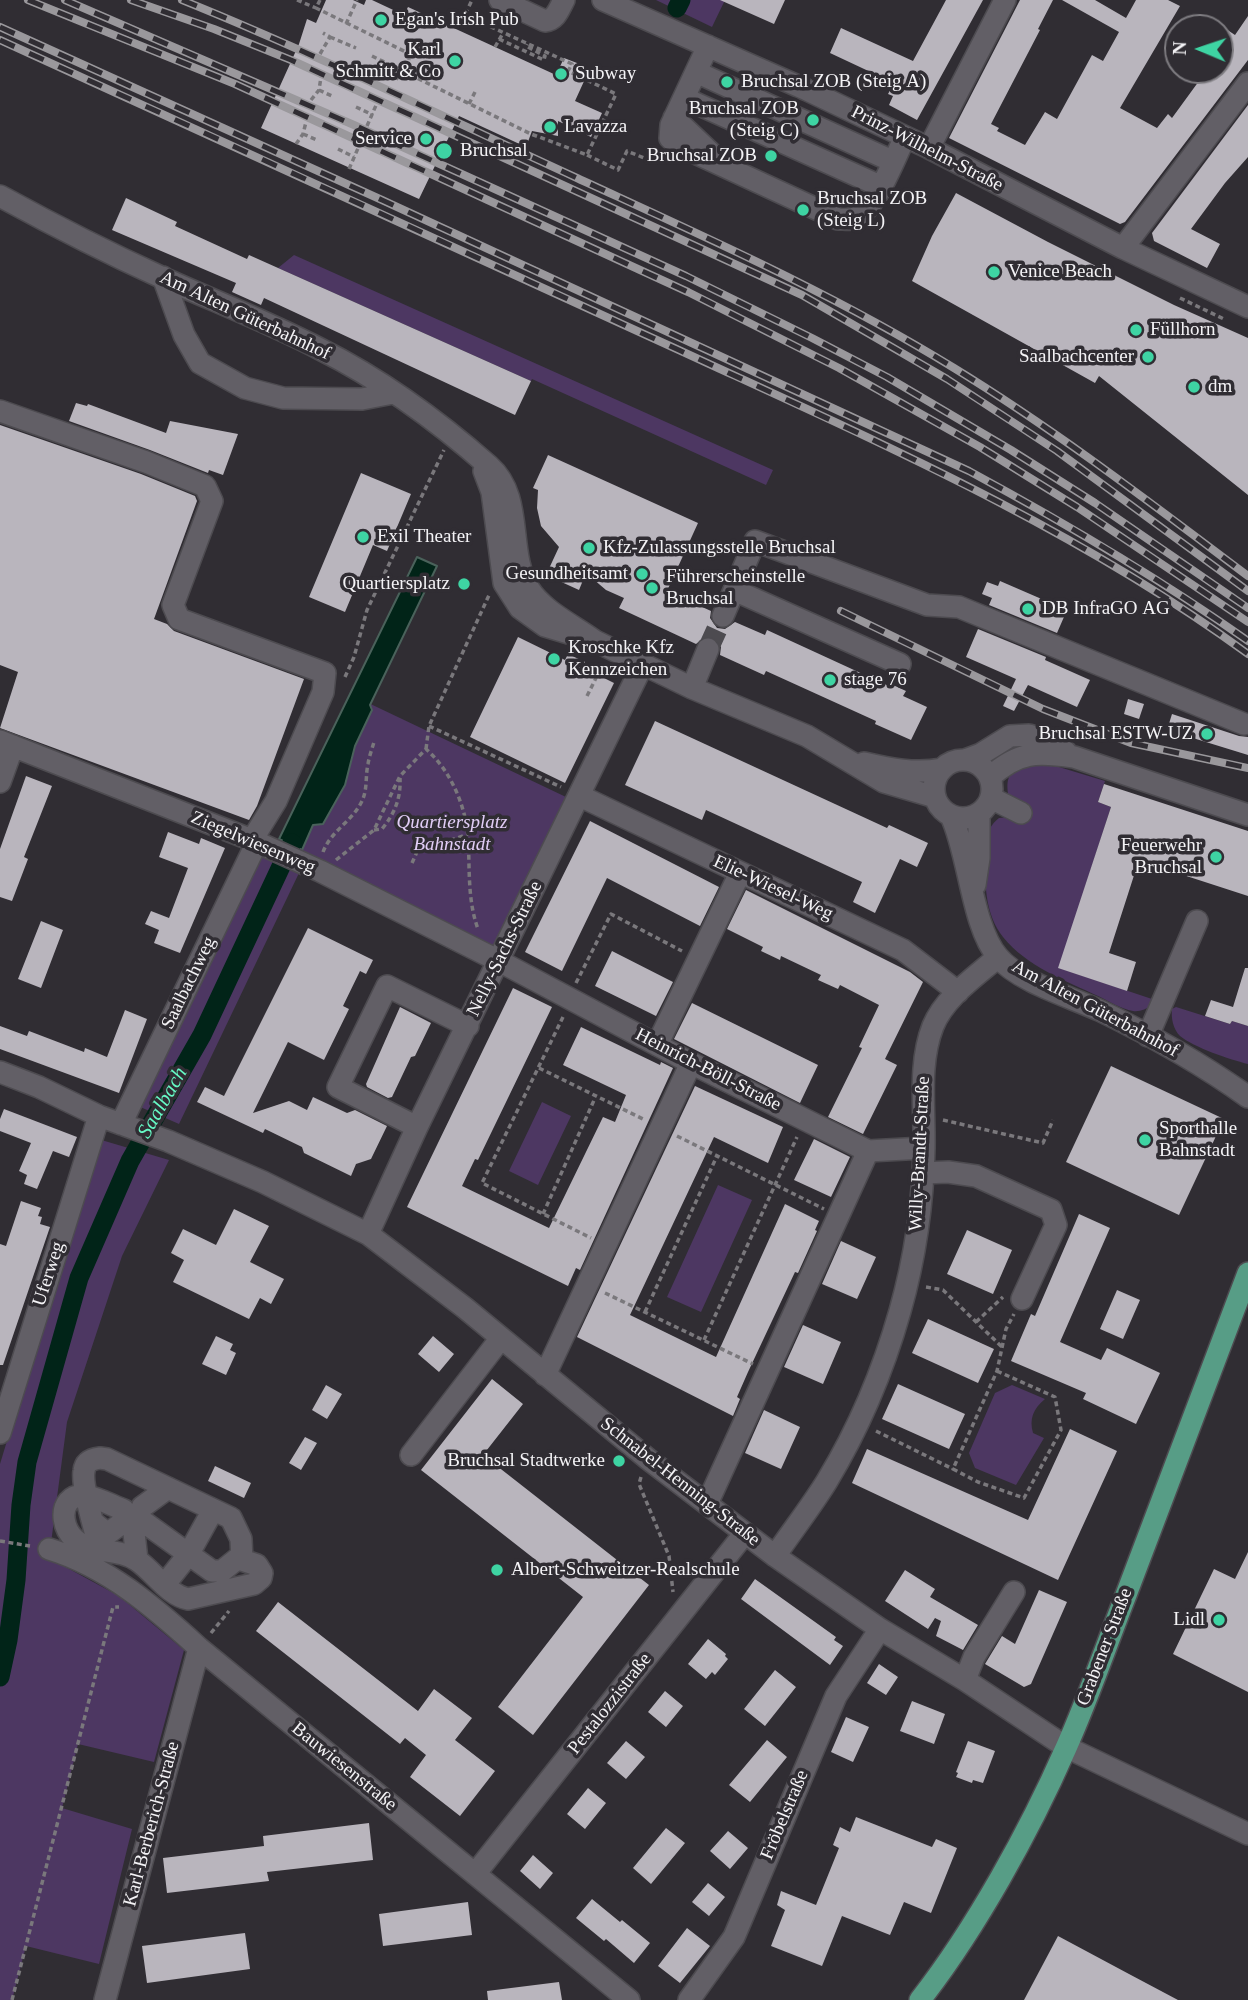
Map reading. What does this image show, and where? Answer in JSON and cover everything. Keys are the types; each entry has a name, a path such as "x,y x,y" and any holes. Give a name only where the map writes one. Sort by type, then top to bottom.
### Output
{"main road":[{"name":"Grabener Straße","path":"920,2000 948,1964 1002,1872 1036,1811 1066,1747 1248,1273"}],"street":[{"path":"500,0 545,21 556,16 564,0"},
{"name":"Prinz-Wilhelm-Straße","path":"603,0 929,148 1124,248 1248,307"},
{"path":"929,148 1006,0"},
{"path":"708,46 674,118 685,140 727,167 747,161 785,195 838,219 848,220 862,213 880,186 905,137"},
{"path":"696,72 892,162"},
{"path":"1124,248 1248,83"},
{"path":"684,97 880,186"},
{"name":"Am Alten Güterbahnhof","path":"0,196 69,234 247,313 322,350 393,393 451,436 498,475 505,486 511,505 517,558 530,591 541,604 602,645"},
{"path":"163,278 184,335 200,363 245,388 284,398 362,399 393,393"},
{"name":"Saalbachweg","path":"0,411 146,462 205,486 212,500 173,605 179,620 326,673 323,692 276,801 127,1127"},
{"name":"Am Alten Güterbahnhof","path":"477,457 492,492 500,569 510,596 529,616 545,626 602,645 692,688 807,736 852,761"},
{"path":"723,617 755,541 927,605 959,607 1244,724"},
{"path":"734,590 900,664"},
{"path":"692,688 708,649"},
{"name":"Nelly-Sachs-Straße","path":"368,1234 417,1127 468,1026 493,958 580,796 643,664"},
{"path":"1021,813 985,806 961,818 951,816 938,805 935,782 948,764 981,754 1010,736 1029,735 1052,742 1074,757"},
{"path":"0,782 7,744"},
{"name":"Ziegelwiesenweg","path":"7,744 258,842 493,958"},
{"path":"990,777 1010,761 1027,754 1046,753 1074,757 1248,816"},
{"path":"965,760 980,765 992,783 985,806 974,894"},
{"path":"852,761 905,771 942,769"},
{"path":"852,761 884,782 935,797"},
{"name":"Elie-Wiesel-Weg","path":"580,796 903,950 958,992"},
{"name":"Am Alten Güterbahnhof","path":"951,816 959,833 987,938 998,957 1026,976 1149,1036 1214,1073 1248,1097"},
{"path":"657,1045 740,873"},
{"path":"1149,1036 1198,920"},
{"name":"Willy-Brandt-Straße","path":"775,1556 825,1483 859,1422 879,1376 916,1240 923,1173 925,1051 934,1024 958,992 998,957"},
{"name":"Heinrich-Böll-Straße","path":"493,958 691,1063 868,1151 924,1148"},
{"path":"417,1127 338,1087 387,986 468,1026"},
{"path":"545,1375 691,1063"},
{"name":"Schnabel-Henning-Straße","path":"0,1072 39,1087 99,1116 167,1141 263,1182 368,1234 501,1338 648,1459 775,1556 880,1629 965,1680 1066,1747 1248,1834"},
{"name":"Am Alten Güterbahnhof","path":"1214,1073 1248,1078"},
{"name":"Uferweg","path":"0,1433 99,1116"},
{"path":"707,1504 868,1151"},
{"path":"923,1173 976,1175 1051,1210 1056,1225 1022,1299"},
{"path":"411,1455 501,1338"},
{"path":"100,1550 83,1471 86,1464 100,1458 231,1518 241,1539 242,1560"},
{"path":"94,1523 105,1532 110,1532 168,1488"},
{"path":"78,1496 87,1496 133,1516 212,1571 222,1571 237,1559 257,1565 261,1578 254,1584 188,1599 177,1596 137,1560 120,1553 93,1549 76,1541 65,1526 65,1507 78,1496"},
{"path":"165,1584 188,1555 213,1510"},
{"path":"133,1516 137,1560"},
{"name":"Pestalozzistraße","path":"475,1874 745,1533"},
{"name":"Bauwiesenstraße","path":"39,1548 106,1574 152,1605 199,1648 629,2000"},
{"path":"965,1680 974,1657 1014,1592"},
{"name":"Fröbelstraße","path":"689,2000 734,1937 836,1696 880,1629"},
{"name":"Karl-Berberich-Straße","path":"105,2000 199,1648"}],"path":[{"path":"297,0 410,54 409,60"},
{"path":"316,8 320,0"},
{"path":"346,23 356,0"},
{"path":"471,0 465,15 572,64 568,71 616,94 587,155"},
{"path":"323,33 356,48"},
{"path":"495,47 503,33"},
{"path":"320,54 330,37"},
{"path":"499,38 544,60 545,56 526,46 527,44"},
{"path":"372,56 531,134 618,170 627,151 649,160 655,148"},
{"path":"370,77 373,66 399,79 406,65"},
{"path":"311,100 319,90 321,77"},
{"path":"319,90 334,97"},
{"path":"469,104 475,92"},
{"path":"367,126 377,103"},
{"path":"356,107 373,115"},
{"path":"296,144 303,134 306,122"},
{"path":"303,134 317,140"},
{"path":"349,169 359,146"},
{"path":"338,149 354,157"},
{"path":"343,681 355,657 367,610 451,436"},
{"path":"311,867 352,849 374,830 400,776 426,749 429,726 500,569"},
{"path":"587,696 602,645"},
{"path":"429,726 580,796"},
{"path":"311,867 328,839 363,801 368,784 367,767 374,742"},
{"path":"426,749 440,762 459,798 468,834 469,883 475,922 493,958"},
{"path":"374,830 382,829 391,819 399,801 400,776"},
{"path":"412,863 420,845 435,846 468,834"},
{"path":"569,997 611,914 699,959"},
{"path":"554,1038 482,1183 605,1245"},
{"path":"539,1068 838,1216"},
{"path":"543,1214 596,1097"},
{"path":"924,1118 958,1122 1043,1143 1054,1120"},
{"path":"704,1340 805,1120"},
{"path":"645,1312 717,1156"},
{"path":"906,1283 943,1290 1002,1347"},
{"path":"587,1284 767,1371"},
{"path":"953,1469 997,1371 1006,1329 1022,1299 1008,1293 976,1322"},
{"path":"859,1422 920,1450 978,1482 1024,1498 1061,1430 1055,1397 997,1371"},
{"path":"648,1459 639,1484 668,1556 677,1619"},
{"path":"1,1542 39,1548"},
{"path":"12,2000 113,1607 152,1605"},
{"path":"199,1648 229,1611"}],"green space":[{"path":"656,0 725,0 712,27"},
{"path":"294,255 773,470 766,485 278,268"},
{"name":"Quartiersplatz Bahnstadt","path":"360,699 566,797 495,948 291,845"},
{"path":"1038,764 1059,767 1105,781 1098,802 1111,807 1059,968 1152,999 1152,1005 1141,1011 1124,1009 1047,972 1012,947 993,920 985,881 987,837 999,818 1011,817 1008,788 1010,775 1025,766"},
{"path":"259,853 299,873 179,1124 138,1106"},
{"path":"1176,1007 1230,1024 1232,1021 1248,1026 1248,1064 1203,1049 1180,1036 1172,1020 1172,1009"},
{"path":"542,1102 571,1116 538,1185 509,1171"},
{"path":"98,1139 169,1160 122,1256 67,1422 49,1558 119,1596 184,1650 154,1762 78,1744 62,1808 132,1829 99,1964 26,1946 12,2000 0,2000 0,1464"},
{"path":"718,1185 752,1200 701,1312 667,1297"},
{"path":"1012,1385 1045,1399 1035,1410 1032,1419 1033,1433 1044,1438 1016,1485 975,1468 969,1453 995,1393"}],"shaded area":[{"path":"417,557 437,566 370,705 372,710 355,746 345,785 323,824 313,825 302,850 279,839"}],"building":[{"path":"326,0 353,0 364,5 366,0 372,0 404,15 408,7 556,75 564,58 590,68 575,101 602,113 591,137 558,121 558,136 532,131 526,147 459,116 419,199 261,128 299,44 307,19 316,23"},
{"path":"720,0 785,0 774,24"},
{"path":"946,0 983,0 917,120 889,105 893,96 888,94 894,83 830,53 841,28 913,61"},
{"path":"1020,0 1053,0 991,124 999,128 997,131 1025,145 1045,112 1057,119 1092,55 1103,61 1119,32 1062,0 1095,0 1126,18 1136,0 1168,0 1180,6 1175,14 1164,14 1164,33 1120,108 1157,128 1168,114 1172,118 1197,84 1230,84 1125,222 1120,224 949,138"},
{"path":"1248,16 1248,60 1234,78 1234,34"},
{"path":"1248,105 1248,157 1191,229 1220,244 1207,268 1154,241 1152,233"},
{"name":"Saalbachcenter","path":"956,193 1174,305 1248,338 1248,495 1099,376 1095,383 912,281 932,236"},
{"path":"126,198 177,222 175,226 247,259 249,255 531,381 515,415 264,298 261,305 232,292 236,283 112,230"},
{"path":"76,403 88,404 166,433 170,421 238,434 223,475 209,470 208,473 69,421"},
{"path":"0,425 141,474 195,496 197,501 154,619 167,624 174,631 304,679 257,806 249,820 0,728 18,672 0,665"},
{"path":"548,455 698,523 667,591 711,611 710,618 717,628 725,629 735,622 765,635 767,630 891,687 893,685 906,691 903,696 927,707 911,740 875,724 876,721 766,671 764,675 720,655 721,647 714,637 706,636 696,644 619,608 624,598 606,590 586,573 579,590 546,575 559,547 541,526 537,508 538,490 533,488"},
{"name":"Exil Theater","path":"361,473 411,494 387,551 373,545 345,612 309,597"},
{"name":"DB InfraGO AG","path":"1000,581 1067,610 1057,633 989,605 992,598 982,594 987,582 998,586"},
{"path":"978,629 1046,657 1045,660 1090,680 1077,707 1028,685 1014,711 1003,706 1016,679 966,657"},
{"path":"518,637 565,660 568,654 585,662 582,667 614,683 565,783 470,737"},
{"path":"1128,699 1144,704 1139,719 1124,714"},
{"name":"Bruchsal ESTW-UZ","path":"1172,714 1248,737 1248,755 1167,730"},
{"path":"655,721 887,828 889,825 928,843 917,867 900,859 875,913 853,902 862,882 706,810 702,820 625,785"},
{"path":"26,776 52,786 24,857 28,859 12,901 0,897 0,849"},
{"path":"1104,784 1248,831 1248,896 1138,863 1109,953 1136,962 1127,991 1058,968 1111,807 1098,802"},
{"path":"590,821 719,887 700,926 607,878 562,971 525,952"},
{"path":"168,832 199,844 201,838 225,848 180,953 154,943 159,930 145,924 151,911 169,918 188,868 159,857"},
{"path":"746,890 910,972 923,982 885,1059 897,1065 863,1134 828,1117 862,1048 859,1047 879,1005 840,985 838,989 818,980 821,975 781,956 780,960 761,951 763,947 727,929"},
{"path":"41,921 63,930 41,988 18,979"},
{"path":"308,928 373,960 366,974 360,971 343,1006 349,1009 324,1060 288,1042 253,1113 289,1101 307,1110 313,1097 347,1113 355,1110 387,1126 371,1159 356,1164 351,1176 304,1153 302,1147 265,1129 263,1133 197,1102 205,1087 224,1096"},
{"path":"612,951 673,982 656,1016 595,986"},
{"path":"1245,968 1248,968 1248,1026 1232,1021 1230,1024 1205,1016 1211,1000 1233,1007"},
{"path":"513,988 552,1007 478,1160 475,1159 462,1186 549,1228 603,1117 615,1122 626,1095 563,1065 581,1027 660,1065 661,1062 673,1068 580,1270 576,1268 568,1286 407,1207"},
{"path":"692,1003 818,1065 800,1103 674,1039"},
{"path":"400,1007 431,1023 392,1097 388,1098 366,1084"},
{"path":"125,1010 147,1019 119,1093 0,1049 0,1026 27,1036 29,1031 84,1052 85,1048 107,1057"},
{"name":"Sporthalle Bahnstadt","path":"1111,1066 1224,1119 1179,1215 1066,1162"},
{"path":"695,1086 783,1127 768,1163 714,1137 630,1315 716,1357 785,1204 819,1221 798,1273 795,1272 748,1372 737,1397 740,1399 733,1416 577,1337"},
{"path":"4,1109 77,1137 69,1157 53,1151 37,1189 24,1184 27,1175 19,1171 31,1143 0,1131 0,1119"},
{"path":"814,1139 850,1157 831,1197 794,1180"},
{"path":"21,1201 41,1208 38,1216 42,1217 40,1224 50,1227 3,1365 0,1365 0,1244 6,1246"},
{"path":"234,1209 269,1226 250,1262 284,1279 271,1304 260,1298 249,1319 173,1282 184,1260 171,1253 183,1229 216,1245"},
{"path":"1079,1214 1110,1228 1060,1342 1101,1360 1107,1348 1160,1373 1136,1424 1083,1399 1086,1393 1011,1361 1031,1314 1035,1316"},
{"path":"967,1230 1012,1250 993,1294 947,1274"},
{"path":"841,1241 876,1257 857,1299 822,1284"},
{"path":"1117,1290 1140,1300 1123,1339 1100,1329"},
{"path":"928,1319 994,1349 978,1383 912,1353"},
{"path":"803,1325 841,1342 823,1384 784,1367"},
{"path":"216,1336 233,1344 230,1350 236,1353 226,1375 202,1364"},
{"path":"433,1336 454,1354 439,1372 418,1354"},
{"path":"492,1379 523,1404 483,1455 649,1585 533,1735 498,1707 583,1597 421,1470"},
{"path":"898,1384 965,1414 949,1449 882,1419"},
{"path":"326,1385 342,1394 327,1419 312,1410"},
{"path":"764,1410 800,1427 781,1469 745,1453"},
{"path":"1070,1429 1117,1451 1058,1580 852,1483 867,1449 1028,1520"},
{"path":"305,1437 317,1443 301,1470 289,1463"},
{"path":"215,1466 251,1483 244,1498 208,1481"},
{"name":"Lidl","path":"1248,1552 1248,1692 1173,1654 1214,1569 1235,1579"},
{"path":"905,1570 935,1589 930,1597 978,1625 963,1650 936,1636 941,1621 935,1618 928,1629 885,1601"},
{"path":"755,1579 836,1637 834,1640 843,1646 830,1665 741,1599"},
{"path":"1039,1590 1067,1602 1031,1684 1024,1687 985,1664 1002,1636 1015,1644"},
{"path":"278,1602 418,1711 434,1689 472,1718 455,1740 495,1771 460,1816 410,1777 426,1755 405,1738 400,1744 256,1631"},
{"path":"708,1639 726,1654 728,1659 715,1675 712,1672 706,1679 688,1664"},
{"path":"879,1664 898,1677 886,1695 867,1683"},
{"path":"775,1670 796,1687 765,1726 744,1709"},
{"path":"665,1691 683,1706 666,1727 648,1712"},
{"path":"912,1701 945,1714 934,1744 900,1731"},
{"path":"846,1717 869,1727 853,1762 831,1752"},
{"path":"767,1740 787,1757 750,1802 729,1785"},
{"path":"626,1741 645,1757 626,1779 607,1763"},
{"path":"968,1741 995,1751 983,1783 973,1780 972,1783 956,1777"},
{"path":"588,1788 606,1803 585,1829 567,1814"},
{"path":"856,1817 932,1847 936,1839 957,1848 931,1913 904,1902 890,1935 842,1916 822,1966 771,1946 785,1910 777,1905 781,1891 816,1905 839,1848 833,1845 840,1827 850,1832"},
{"path":"369,1823 373,1860 267,1872 269,1881 167,1893 163,1858 264,1846 263,1836"},
{"path":"666,1828 685,1843 651,1884 633,1868"},
{"path":"728,1831 748,1848 730,1869 710,1851"},
{"path":"533,1855 553,1873 540,1889 520,1871"},
{"path":"708,1883 725,1897 709,1916 692,1902"},
{"path":"592,1899 650,1943 634,1963 576,1918"},
{"path":"468,1902 472,1935 383,1946 379,1914"},
{"path":"687,1928 710,1946 680,1983 658,1966"},
{"path":"245,1933 250,1969 147,1983 142,1946"},
{"path":"1058,1936 1129,1974 1178,2000 1024,2000"},
{"path":"559,1982 562,2000 488,2000 487,1991"}],"waterway":[{"name":"Saalbach","path":"677,8 681,0"},
{"name":"Saalbach","path":"0,1677 16,1580 27,1462 79,1278 130,1161 202,1035 292,843"}],"tunnel":[{"path":"708,649 723,616"}],"railway":[{"path":"28,0 235,84 688,292 839,368 980,447 1077,507 1248,622"},
{"path":"65,0 354,125 686,276 812,338 887,377 1011,450 1095,503 1248,608"},
{"path":"131,0 291,60 802,295 947,379 1057,451 1248,591"},
{"path":"182,0 331,64 673,222 862,315 954,368 1030,417 1248,576"},
{"path":"0,27 969,471 1111,552 1248,641"},
{"path":"0,40 900,453 1044,526 1182,608 1248,654"},
{"path":"841,611 1043,709 1131,743 1248,768"}],"place":[{"name":"Egan's Irish Pub","path":"381,20"},
{"name":"Karl Schmitt & Co","path":"455,61"},
{"name":"Subway","path":"561,74"},
{"name":"Bruchsal ZOB (Steig A)","path":"727,82"},
{"name":"Bruchsal ZOB (Steig C)","path":"813,120"},
{"name":"Lavazza","path":"550,127"},
{"name":"Service","path":"426,139"},
{"name":"Bruchsal","path":"444,151"},
{"name":"Bruchsal ZOB","path":"771,156"},
{"name":"Bruchsal ZOB (Steig L)","path":"803,210"},
{"name":"Venice Beach","path":"994,272"},
{"name":"Füllhorn","path":"1136,330"},
{"name":"Saalbachcenter","path":"1148,357"},
{"name":"dm","path":"1194,387"},
{"name":"Exil Theater","path":"363,537"},
{"name":"Kfz-Zulassungsstelle Bruchsal","path":"589,548"},
{"name":"Gesundheitsamt","path":"642,574"},
{"name":"Quartiersplatz","path":"464,584"},
{"name":"Führerscheinstelle Bruchsal","path":"652,588"},
{"name":"DB InfraGO AG","path":"1028,609"},
{"name":"Kroschke Kfz Kennzeichen","path":"554,659"},
{"name":"stage 76","path":"830,680"},
{"name":"Bruchsal ESTW-UZ","path":"1207,734"},
{"name":"Feuerwehr Bruchsal","path":"1216,857"},
{"name":"Sporthalle Bahnstadt","path":"1145,1140"},
{"name":"Bruchsal Stadtwerke","path":"619,1461"},
{"name":"Albert-Schweitzer-Realschule","path":"497,1570"},
{"name":"Lidl","path":"1219,1620"}]}
